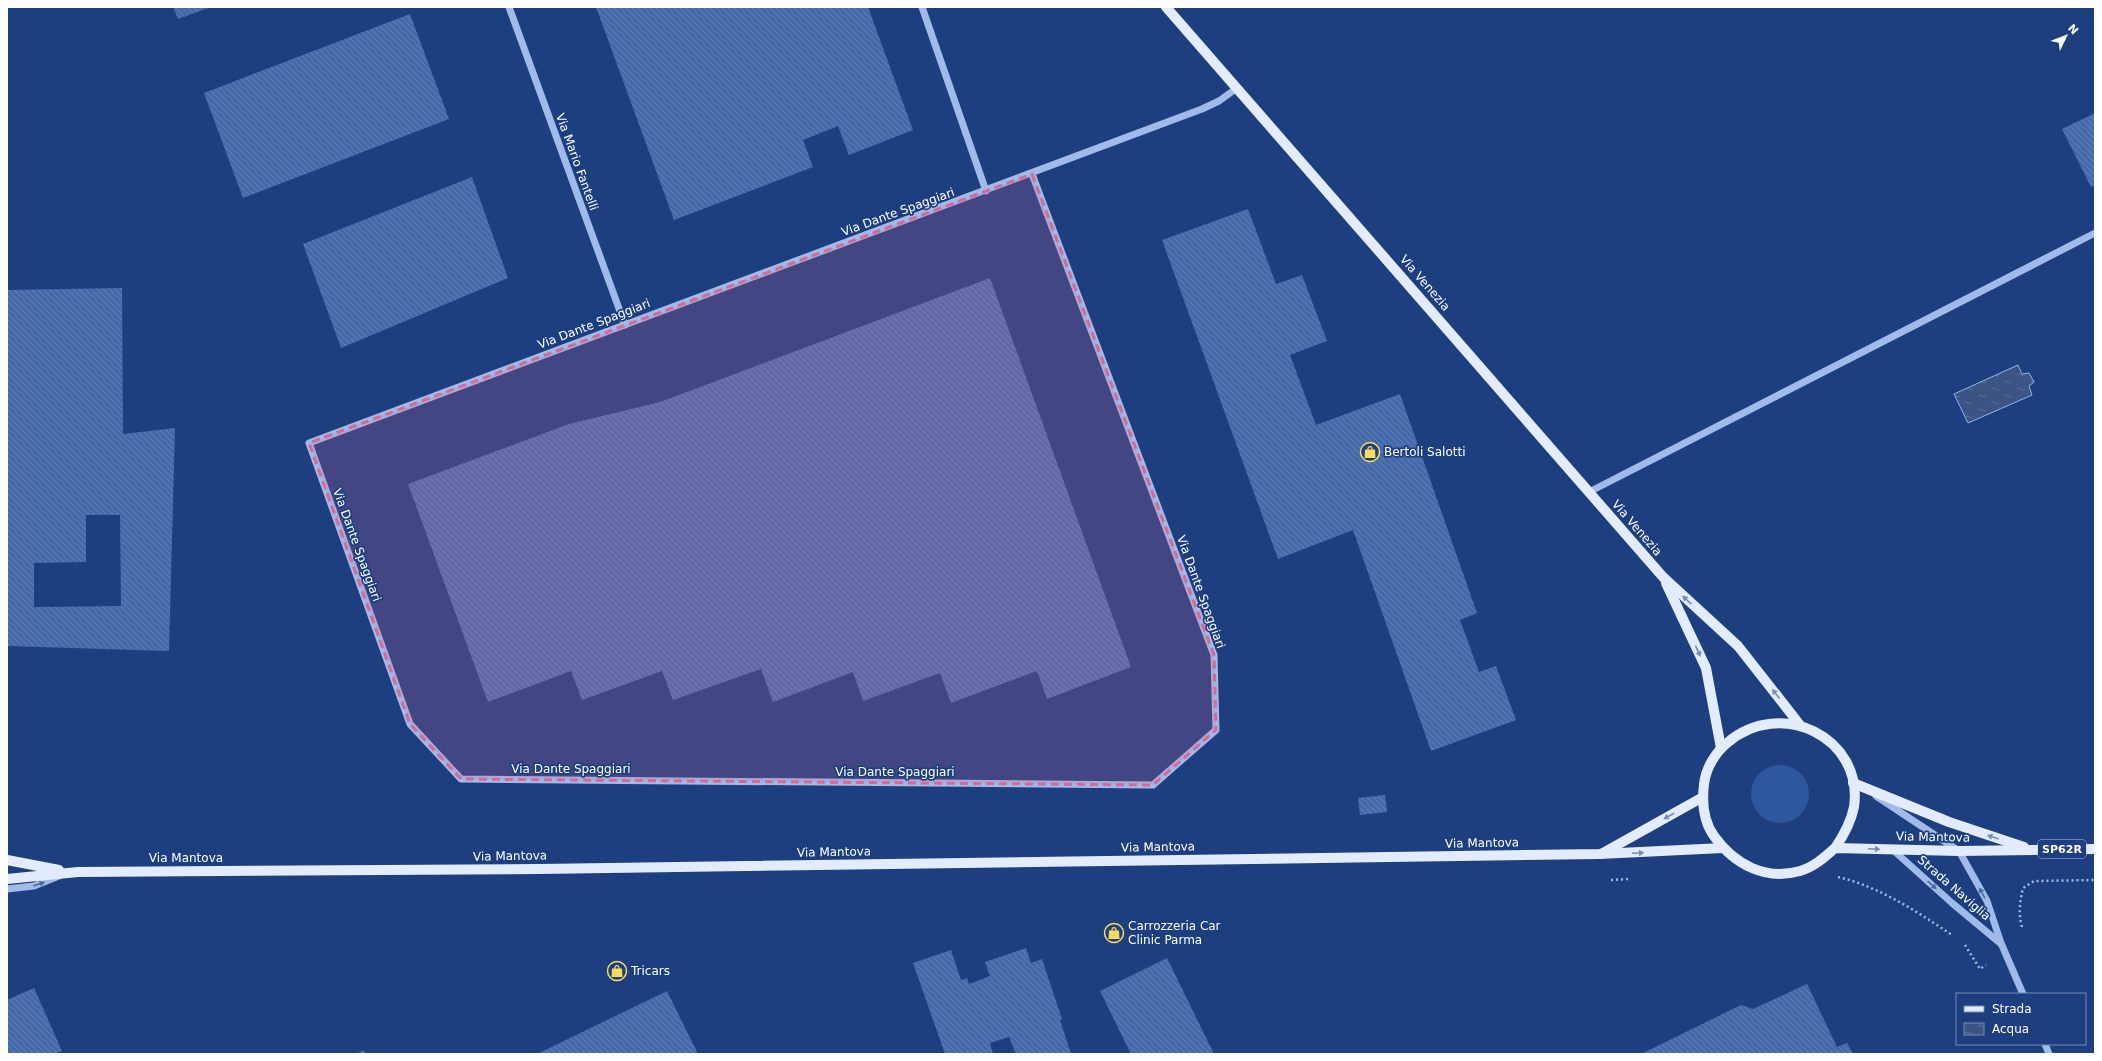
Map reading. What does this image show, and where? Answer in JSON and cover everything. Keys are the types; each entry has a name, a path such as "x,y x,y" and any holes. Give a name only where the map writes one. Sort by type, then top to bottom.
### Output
{"main road":[{"name":"Via Venezia","path":"1166,7 1663,577 1738,646 1800,725"},
{"name":"Via Venezia","path":"1663,577 1706,668 1721,748"},
{"path":"1778,722 1800,725 1819,734 1834,746 1846,763 1852,783 1854,806 1848,828 1835,848 1820,861 1800,871 1780,873 1758,871 1739,862 1722,848 1712,833 1705,816 1703,797 1705,779 1711,762 1721,748 1738,733 1757,725 1778,722"},
{"name":"Via Mantova","path":"1852,783 1949,822 2030,849"},
{"name":"Via Mantova","path":"1599,854 1703,797"},
{"name":"Via Mantova","path":"7,879 69,872 540,869 1599,854 1722,848"},
{"name":"Via Mantova","path":"1835,848 1959,851 2095,849"},
{"name":"Via Mantova","path":"7,860 69,872"}],"street":[{"name":"Via Mario Fantelli","path":"509,7 624,325"},
{"path":"922,7 986,191"},
{"name":"Via Dante Spaggiari","path":"1032,174 1214,654 1216,730 1154,785 461,780 410,724 309,443 1032,174 1202,109 1219,101 1237,88"},
{"path":"1590,492 2095,233"},
{"name":"Strada Naviglia","path":"1862,787 1959,851 1987,901 2001,943 2023,993"},
{"name":"Strada Naviglia","path":"1893,850 1952,903 2001,943"},
{"path":"7,889 34,886 69,872"}],"path":[{"path":"1830,877 1838,877 1859,883 1909,906 1957,938"},
{"path":"1610,880 1634,878"},
{"path":"1963,942 1980,969 2026,944 2019,917 2019,903 2023,888 2034,881 2095,880"}],"highlighted area":[{"path":"1032,174 1214,655 1216,730 1153,785 461,779 410,724 309,443"}],"shaded area":[{"path":"1780,765 1791,767 1804,778 1807,783 1809,794 1807,805 1796,818 1791,821 1780,823 1769,821 1756,810 1753,805 1751,794 1753,783 1764,770 1769,767"}],"water":[{"path":"2018,365 2022,374 2029,373 2034,382 2029,386 2032,395 1968,423 1954,394"}],"building":[{"path":"173,7 211,7 178,19"},
{"path":"596,7 868,7 913,130 849,155 838,126 803,140 813,167 674,220"},
{"path":"410,14 449,119 243,198 204,93"},
{"path":"2095,113 2095,185 2091,187 2062,129"},
{"path":"472,177 508,278 341,348 303,244"},
{"path":"1248,209 1276,284 1302,275 1327,341 1290,355 1316,425 1400,394 1477,613 1460,620 1479,672 1496,666 1516,720 1431,751 1353,530 1278,559 1162,240"},
{"path":"990,278 1131,667 1047,699 1037,671 951,703 940,673 863,701 853,672 773,702 761,669 673,700 662,671 582,700 571,671 488,702 408,484 569,424 660,402"},
{"path":"122,288 123,434 175,428 169,651 7,646 7,290","holes":["86,515 120,515 121,606 34,607 34,563 86,562"]},
{"path":"1385,795 1387,812 1360,815 1358,798"},
{"path":"1026,948 1031,963 1042,959 1062,1019 1060,1020 1071,1054 1016,1054 1009,1037 990,1043 993,1054 945,1054 913,963 951,950 961,980 967,978 969,984 990,976 985,962"},
{"path":"1167,958 1214,1054 1131,1054 1100,991"},
{"path":"1807,984 1837,1047 1847,1043 1853,1054 1641,1054 1741,1005 1753,1009"},
{"path":"34,988 62,1051 55,1054 7,1054 7,1000"},
{"path":"667,991 698,1054 537,1054"},
{"path":"364,1050 366,1054 356,1054"}],"place":[{"name":"Bertoli Salotti","path":"1370,452"},
{"name":"Carrozzeria Car Clinic Parma","path":"1114,933"},
{"name":"Tricars","path":"617,971"}]}
